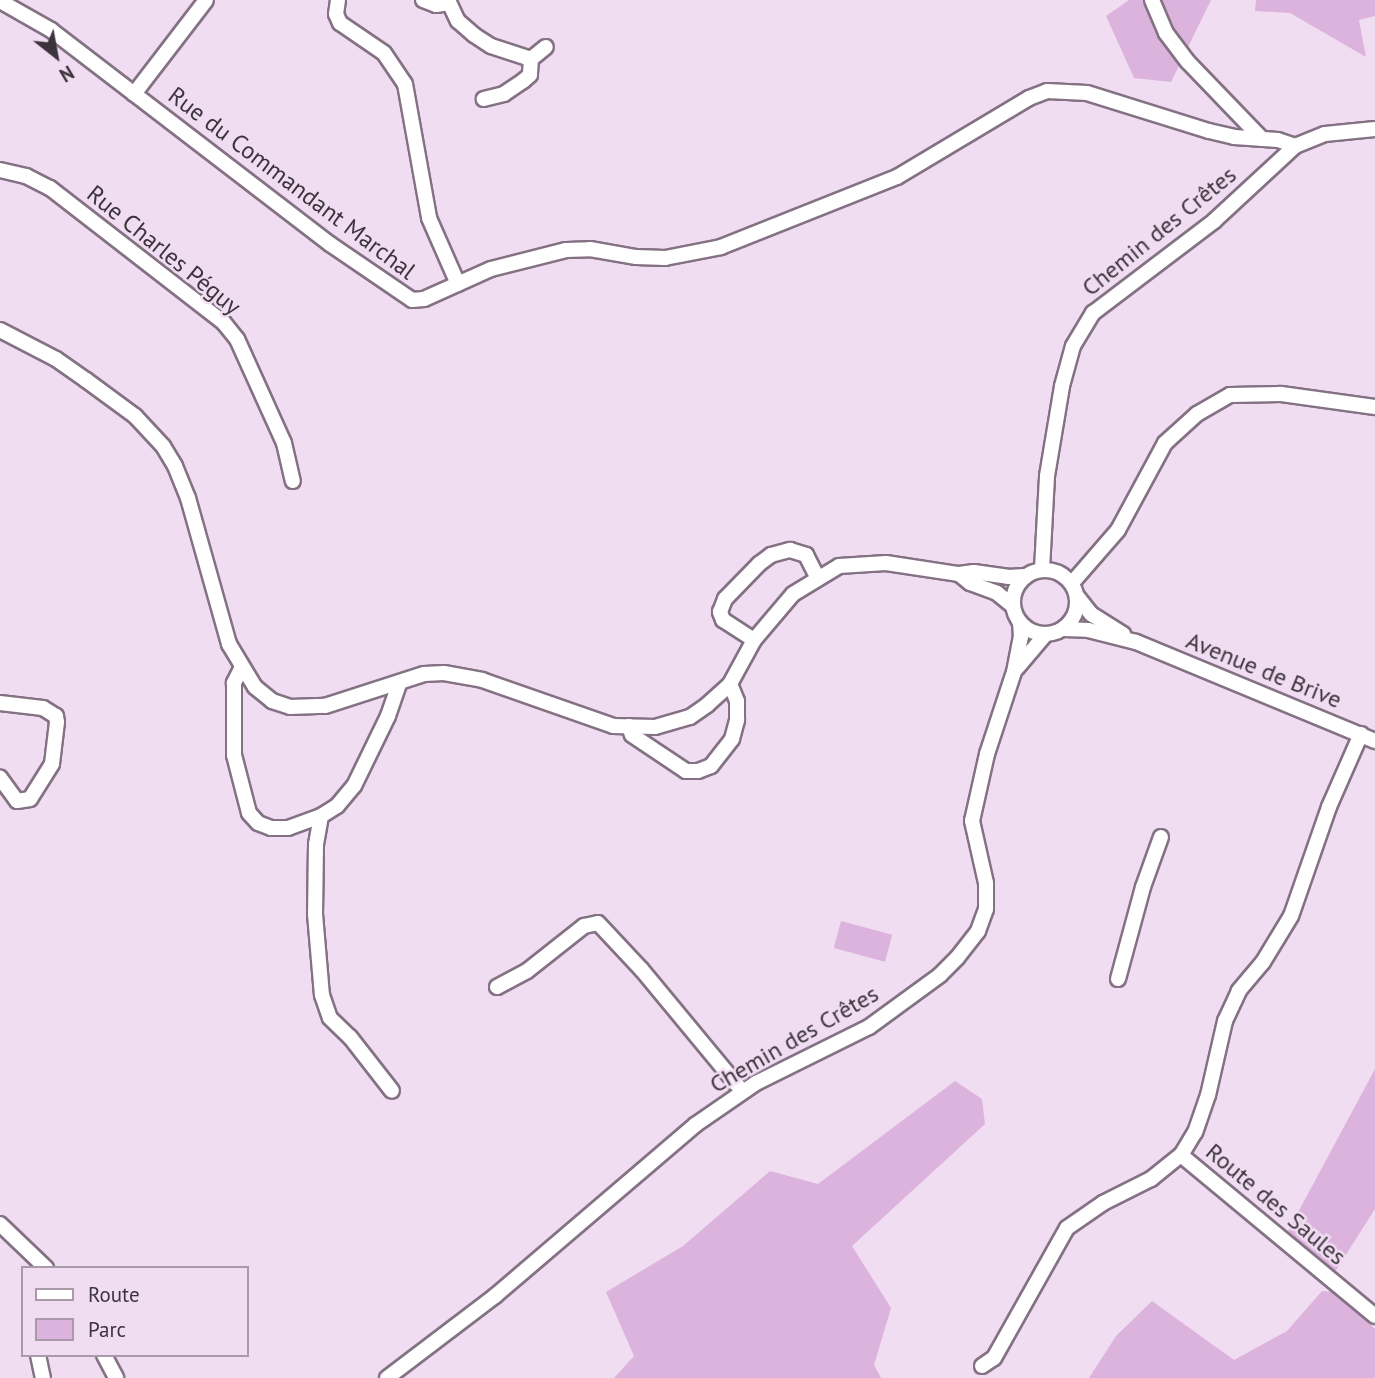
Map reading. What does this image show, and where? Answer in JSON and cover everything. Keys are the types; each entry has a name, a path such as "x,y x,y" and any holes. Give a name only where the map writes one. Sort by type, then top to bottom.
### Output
{"street":[{"path":"134,94 206,0"},
{"path":"338,0 336,14 340,23 384,53 405,84 429,218 458,284"},
{"path":"423,0 436,5 449,1 458,20 474,35 491,46 531,59"},
{"path":"1152,0 1166,33 1188,62 1262,139"},
{"name":"Rue du Commandant Marchal","path":"0,1 51,30 399,294 412,300 424,299 491,269 566,250 590,249 636,257 666,258 721,247 897,177 1028,98 1047,91 1087,93 1209,131 1278,140 1295,146"},
{"path":"531,59 546,47"},
{"path":"484,99 504,94 523,81 532,67 531,59"},
{"name":"Chemin des Crêtes","path":"1041,569 1047,476 1062,386 1082,329 1107,301 1195,236 1295,146 1325,134 1375,129"},
{"name":"Rue Charles Péguy","path":"0,170 26,176 50,188 224,323 237,339 264,397 284,443 293,481"},
{"path":"0,330 56,359 86,380 135,416 163,446 175,466 188,498 229,644 241,669 255,687 272,701 290,707 325,706 424,674 461,674 600,722 655,727 690,717 730,684 754,640 793,594 839,566 863,562 959,575 974,572 1008,577 1025,576 1041,569 1053,570 1074,590 1091,614 1136,642"},
{"path":"1063,629 1077,609 1074,590 1118,530 1166,443 1197,414 1230,395 1280,394 1375,407"},
{"path":"754,640 723,620 720,611 725,598 759,564 771,555 790,550 806,555 817,577"},
{"path":"959,575 970,583 997,593 1012,605 1020,623 1031,632 1045,635 1063,629 1088,629 1136,642"},
{"path":"1012,605 1015,589 1025,576"},
{"name":"Chemin des Crêtes","path":"387,1378 477,1311 648,1164 743,1091 869,1027 940,975 978,932 986,909 986,883 972,821 987,754 1014,672 1021,637 1020,623"},
{"name":"Chemin des Crêtes","path":"1014,672 1045,635"},
{"name":"Avenue de Brive","path":"1136,642 1375,741"},
{"path":"241,669 234,683 234,755 249,813 258,823 271,828 288,828 321,816 337,806 366,766 400,682"},
{"path":"629,726 632,735 686,771 711,766 732,739 737,720 737,701 730,684"},
{"path":"0,703 43,708 56,716 57,722 52,764 30,799 17,801 0,778"},
{"name":"Route des Saules","path":"1361,734 1329,807 1291,916 1263,962 1239,990 1225,1021 1208,1095 1195,1132 1181,1155 1375,1316"},
{"path":"321,816 316,844 315,914 322,995 330,1018 349,1037 391,1091"},
{"path":"1118,979 1143,887 1161,837"},
{"path":"497,987 527,971 584,926 598,923 642,970 743,1091"},
{"path":"982,1366 994,1358 1067,1228 1102,1203 1151,1179 1181,1155"},
{"path":"0,1224 44,1266"},
{"path":"38,1357 43,1378"},
{"path":"105,1357 116,1378"}],"green space":[{"path":"1129,0 1211,0 1171,82 1134,78 1106,16"},
{"path":"1256,0 1375,0 1375,16 1359,20 1366,57 1290,13 1255,11"},
{"path":"841,921 892,935 885,962 834,948"},
{"path":"1375,1069 1375,1209 1333,1275 1288,1231"},
{"path":"955,1081 982,1099 985,1124 852,1246 891,1308 874,1365 881,1378 614,1378 634,1356 606,1292 683,1246 770,1171 818,1184"},
{"path":"1322,1291 1335,1292 1375,1329 1375,1378 1089,1378 1116,1336 1152,1301 1234,1360 1287,1331"}]}
